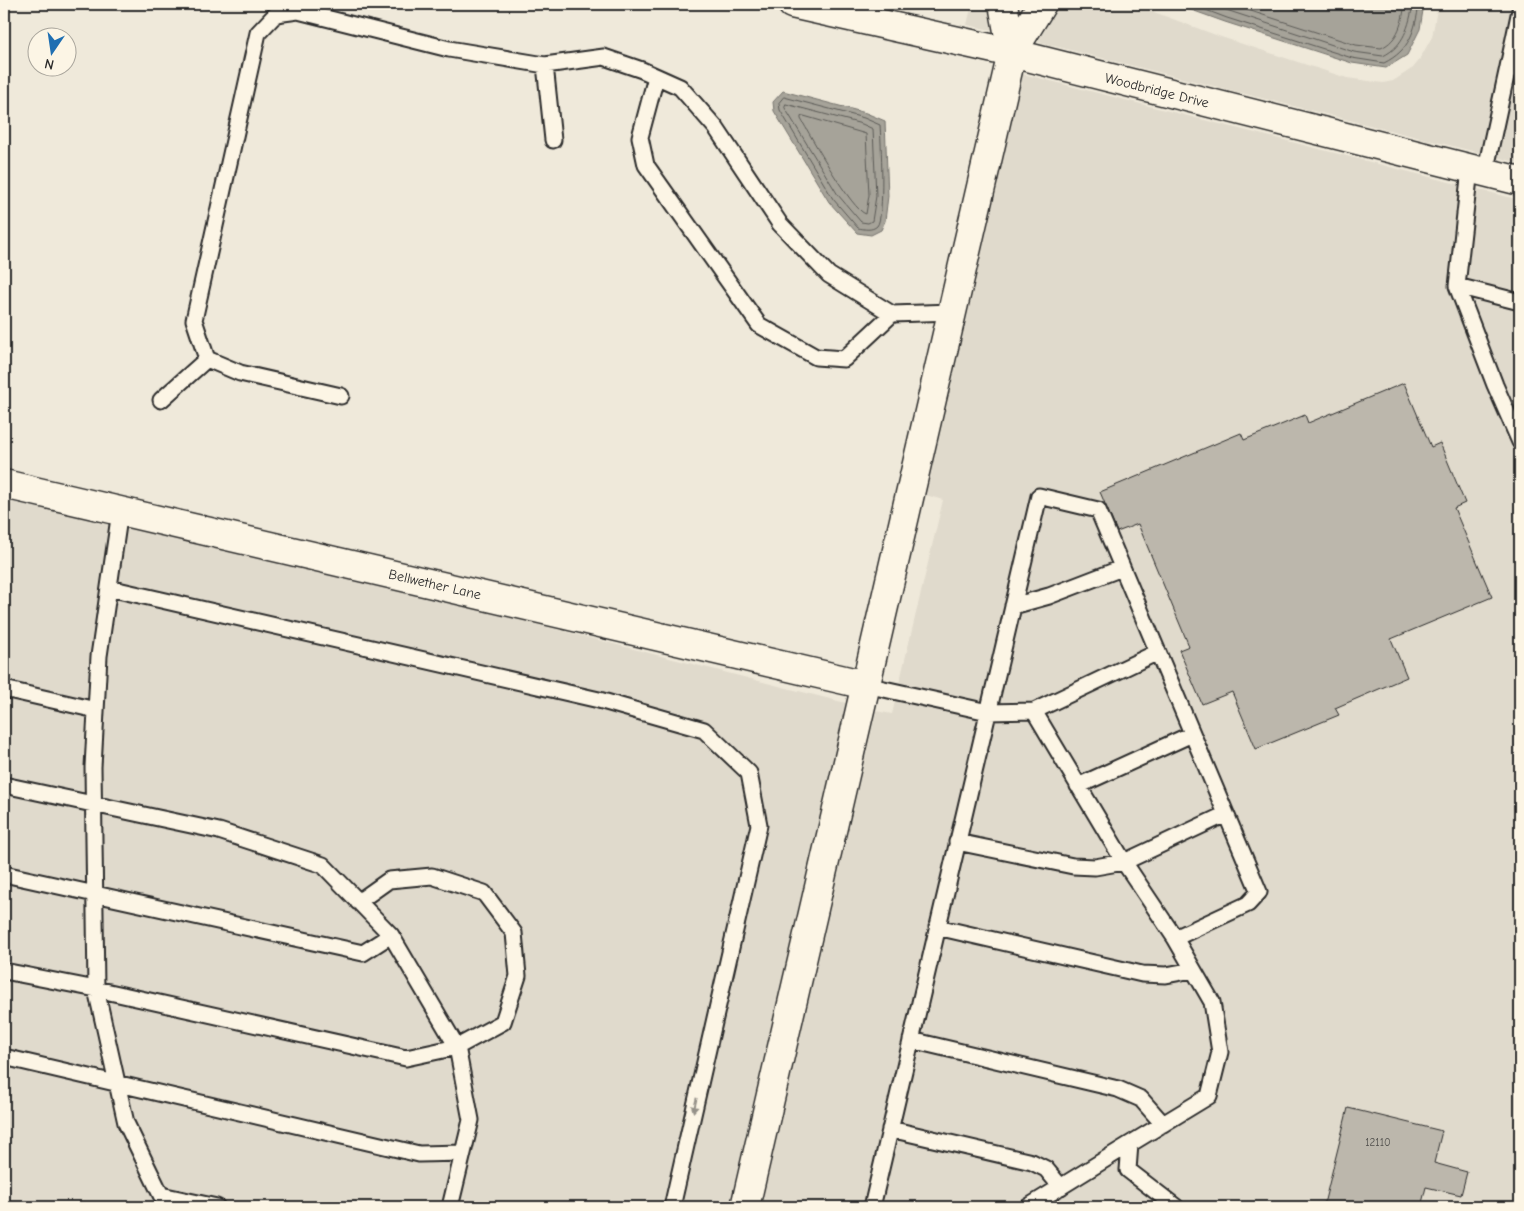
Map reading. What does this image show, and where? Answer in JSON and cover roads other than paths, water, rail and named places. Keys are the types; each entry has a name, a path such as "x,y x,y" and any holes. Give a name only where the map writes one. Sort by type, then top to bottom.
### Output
{"street":[{"name":"Woodbridge Drive","path":"792,4 1012,53 1520,181"},
{"path":"1003,4 1012,53"},
{"path":"745,1207 1012,53 1042,4"},
{"name":"Bellwether Lane","path":"4,484 866,685"}],"lane":[{"path":"1520,10 1514,68 1478,171 1457,286 1495,385 1520,442"},
{"path":"341,396 240,374 207,359 194,320 258,33 276,14 298,11 449,49 545,65 604,57 680,87 716,128 780,224 830,276 892,314 952,312"},
{"path":"545,65 553,140"},
{"path":"656,77 640,138 646,165 759,325 816,357 844,359 892,314"},
{"path":"1457,286 1520,302"},
{"path":"161,400 207,359"},
{"path":"872,1207 1039,496 1098,510 1259,892 1248,904 1175,938"},
{"path":"120,511 99,656 93,766 96,989 126,1123 165,1201 217,1207"},
{"path":"1013,606 1049,596 1122,568"},
{"path":"109,588 599,700 704,730 749,773 759,825 672,1207"},
{"path":"866,685 988,712 1034,711 1158,652"},
{"path":"4,689 96,710"},
{"path":"1029,1207 1209,1096 1220,1052 1212,1002 1175,938 1124,862 1034,711"},
{"path":"1078,786 1192,734"},
{"path":"4,785 219,831 323,865 391,935 457,1047 471,1120 450,1207"},
{"path":"958,842 1073,866 1095,867 1124,862 1226,814"},
{"path":"4,874 363,953 391,935"},
{"path":"4,971 96,989 406,1058 457,1047 503,1022 518,976 514,933 484,893 432,876 390,880 358,902"},
{"path":"937,926 1142,974 1166,975 1193,970"},
{"path":"911,1040 1118,1089 1141,1100 1163,1124"},
{"path":"4,1057 419,1154 463,1153"},
{"path":"890,1129 1032,1162 1046,1169 1061,1187"},
{"path":"1130,1144 1128,1170 1176,1207"}],"water":[{"path":"1175,4 1424,4 1420,29 1407,55 1386,68 1352,63"},
{"path":"783,91 866,113 885,121 888,196 885,221 881,230 871,235 857,233 829,202 774,111 773,102"}]}
